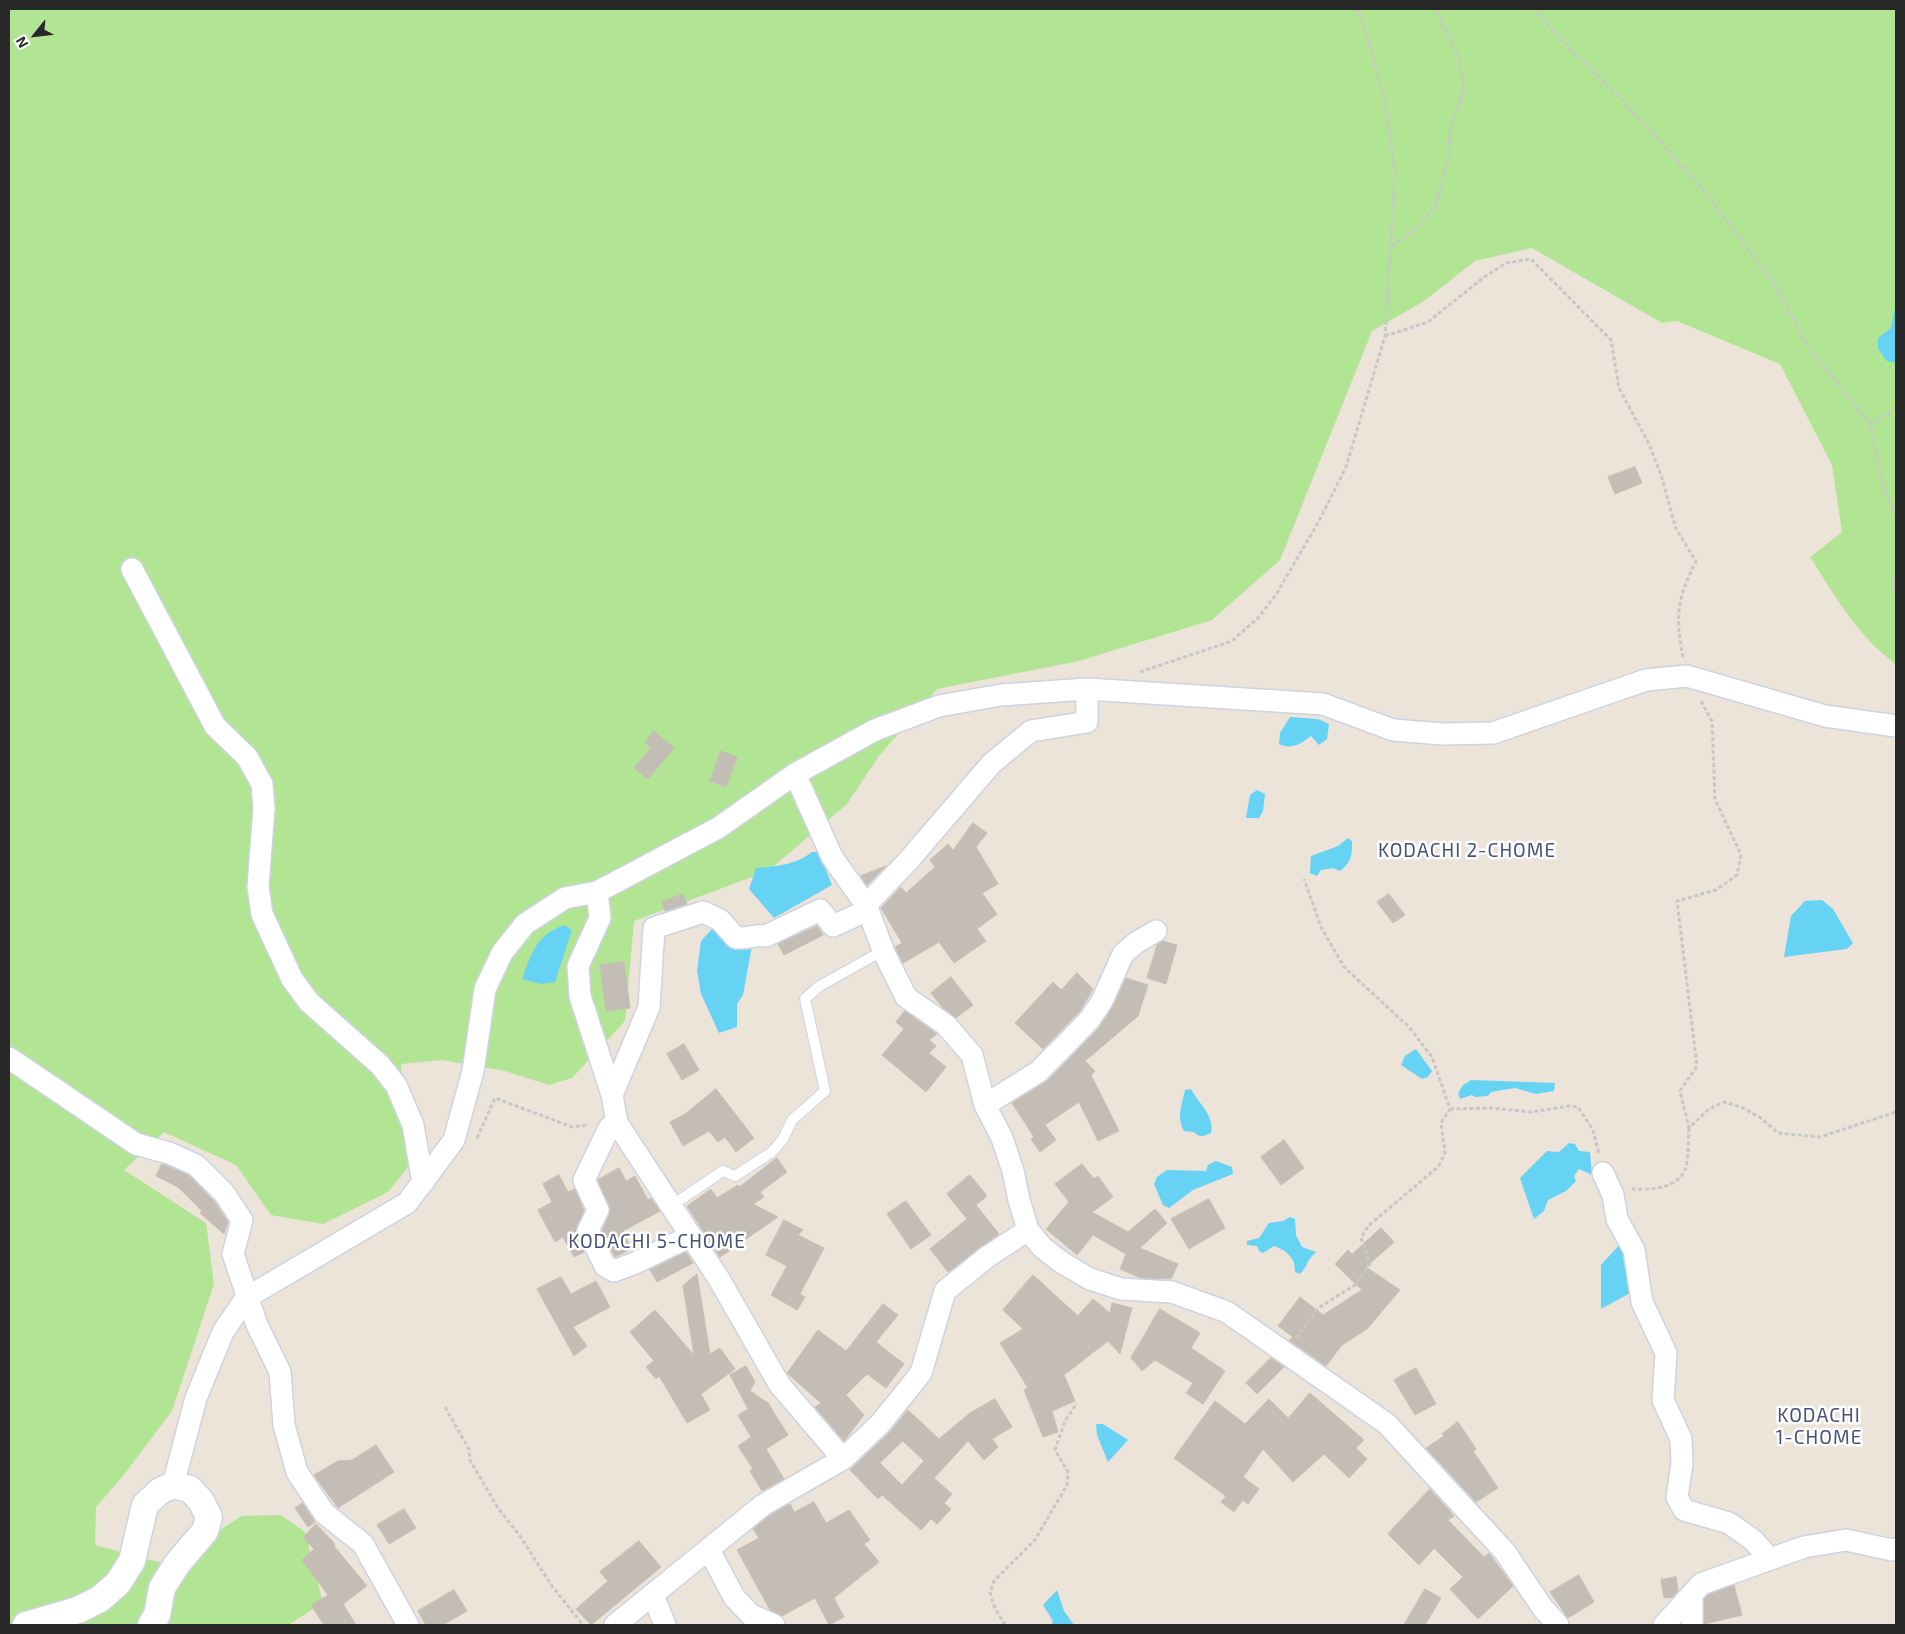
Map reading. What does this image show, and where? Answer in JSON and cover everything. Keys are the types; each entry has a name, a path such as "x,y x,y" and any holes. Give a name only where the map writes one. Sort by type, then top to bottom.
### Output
{"street":[{"path":"132,569 215,726 247,757 262,784 264,808 258,887 262,914 292,979 309,1002 380,1065 396,1085 413,1125 423,1183"},
{"path":"173,1485 196,1398 223,1332 246,1298 407,1203 454,1140 473,1071 486,988 502,953 525,924 565,898 597,892 718,828 795,774 875,730 939,706 1001,695 1087,689 1323,704 1393,730 1443,734 1494,734 1646,680 1687,676 1825,716 1896,726"},
{"path":"612,1095 649,1007 654,928 703,912 720,920 736,938 749,939 760,934 766,936 820,910 833,926 867,907 992,763 1031,731 1087,722 1087,689"},
{"path":"795,774 832,857 867,907 906,997 946,1025 972,1055 985,1105 1002,1138 1013,1171 1028,1230 1042,1247 1061,1262 1090,1279 1121,1289 1172,1292 1227,1312 1387,1424 1505,1552 1542,1607 1558,1625"},
{"path":"597,892 600,918 578,966 580,996 612,1095 613,1126 584,1180 598,1210 588,1231 605,1266 614,1271 691,1236"},
{"path":"985,1105 1038,1072 1062,1048 1090,1019 1102,1001 1123,954 1137,942 1156,932"},
{"path":"9,1058 136,1144 169,1153 196,1166 224,1193 242,1220 233,1254 246,1298 280,1372 284,1425 297,1472 324,1513 363,1544 408,1625"},
{"path":"613,1126 671,1206 719,1279 779,1384 843,1459"},
{"path":"1603,1172 1613,1196 1617,1219 1634,1250 1642,1302 1666,1353 1663,1400 1681,1439 1682,1464 1677,1497 1684,1510 1729,1522 1753,1540 1770,1559"},
{"path":"615,1625 763,1505 843,1459 880,1424 921,1373 945,1291 987,1257 1028,1230"},
{"path":"26,1625 78,1610 100,1599 118,1583 132,1561 145,1505 160,1491 173,1485 190,1489 201,1501 208,1516 205,1531 177,1564 162,1588 157,1615 151,1625"},
{"path":"1664,1625 1701,1584 1804,1547 1846,1540 1892,1550 1896,1549"},
{"path":"709,1550 734,1598 751,1615 774,1625"},
{"path":"1692,1594 1692,1625"},
{"path":"653,1595 665,1625"}],"lane":[{"path":"671,1206 723,1171 735,1176 772,1152 783,1139 792,1120 825,1090 805,998 818,987 884,950"}],"path":[{"path":"1132,674 1232,641 1258,618 1277,593 1320,521 1346,467 1385,336 1395,173 1387,119 1365,28 1357,9"},
{"path":"1391,247 1415,230 1435,207 1448,162 1451,126 1464,90 1460,58 1436,9"},
{"path":"1535,9 1553,31 1624,101 1701,186 1775,285 1810,350 1870,424 1883,486 1896,518"},
{"path":"1385,336 1428,322 1482,278 1506,263 1531,259 1611,340 1619,388 1649,444 1661,475 1676,529 1696,561 1681,591 1677,624 1687,676 1712,721 1715,799 1742,855 1738,875 1716,890 1677,901 1696,1066 1680,1091 1689,1128 1686,1168 1672,1185 1649,1190 1626,1189 1603,1172 1593,1130 1578,1107 1570,1106 1531,1112 1492,1108 1450,1109"},
{"path":"1870,424 1896,409"},
{"path":"1896,577 1893,586 1896,593"},
{"path":"1285,1353 1318,1308 1355,1285 1370,1264 1361,1238 1368,1226 1438,1167 1445,1153 1441,1124 1450,1109 1432,1056 1410,1027 1344,966 1321,927 1304,879"},
{"path":"476,1142 495,1098 572,1128 594,1124 613,1126"},
{"path":"1689,1128 1709,1109 1724,1102 1741,1107 1761,1118 1778,1133 1820,1138 1896,1112"},
{"path":"1005,1625 994,1606 990,1593 994,1581 1036,1540 1068,1485 1068,1472 1055,1450 1065,1421 1078,1403"},
{"path":"445,1407 469,1449 470,1460 498,1508 520,1536 552,1586 583,1625"}],"green space":[{"path":"9,9 1896,9 1896,664 1882,653 1859,629 1838,601 1810,557 1842,532 1832,465 1780,364 1677,321 1662,323 1532,248 1475,261 1424,301 1372,331 1280,560 1212,620 1079,661 937,689 879,756 847,804 768,871 634,921 625,1021 572,1078 549,1085 505,1071 442,1060 401,1064 408,1167 388,1192 323,1224 271,1215 236,1165 164,1132 124,1170 206,1223 214,1284 172,1411 123,1476 96,1507 95,1545 166,1564 242,1516 281,1515 305,1532 323,1603 288,1625 9,1625"}],"water":[{"path":"1896,302 1896,363 1887,361 1878,349 1878,338 1891,328"},
{"path":"1290,717 1318,719 1329,724 1327,739 1319,745 1311,736 1292,746 1279,744 1280,733"},
{"path":"1257,790 1265,794 1263,811 1259,818 1246,818 1250,795"},
{"path":"1348,838 1352,841 1351,854 1344,868 1340,871 1333,868 1321,870 1317,876 1310,873 1311,856 1338,846"},
{"path":"812,852 819,852 832,885 774,918 749,889 756,868 793,862"},
{"path":"1822,900 1833,909 1853,943 1847,949 1784,957 1791,916 1805,901"},
{"path":"564,925 572,930 555,982 541,984 522,979 536,946 547,934"},
{"path":"721,928 752,946 743,995 737,1004 737,1027 719,1033 701,994 697,971 701,941 712,929"},
{"path":"1416,1049 1432,1071 1428,1077 1422,1079 1401,1065 1405,1056"},
{"path":"1471,1080 1555,1083 1554,1091 1536,1094 1515,1088 1491,1092 1488,1096 1475,1097 1472,1095 1460,1099 1458,1093 1463,1085"},
{"path":"1191,1089 1206,1110 1211,1121 1211,1133 1207,1135 1200,1136 1194,1132 1184,1131 1182,1126 1180,1110 1185,1090"},
{"path":"1569,1143 1575,1144 1579,1151 1590,1152 1592,1175 1579,1169 1574,1176 1576,1181 1566,1191 1548,1200 1544,1211 1534,1219 1520,1178 1547,1151 1559,1152"},
{"path":"1216,1161 1232,1167 1233,1174 1193,1190 1169,1208 1163,1205 1154,1184 1157,1177 1167,1170 1206,1171 1208,1165"},
{"path":"1290,1217 1295,1219 1296,1235 1302,1247 1316,1252 1300,1274 1295,1272 1292,1259 1282,1250 1274,1246 1263,1253 1259,1251 1257,1246 1247,1245 1247,1241 1259,1238 1269,1223 1283,1221"},
{"path":"1621,1243 1626,1243 1632,1292 1601,1309 1601,1265"},
{"path":"1096,1424 1103,1424 1128,1440 1108,1462 1097,1435"},
{"path":"1057,1590 1064,1611 1074,1625 1051,1625 1053,1621 1043,1605"}],"building":[{"path":"1635,467 1642,483 1615,494 1608,477"},
{"path":"654,731 674,748 648,779 634,768 651,748 645,743"},
{"path":"721,751 737,757 726,787 710,781"},
{"path":"973,823 987,833 976,847 998,884 982,893 997,914 977,929 986,941 954,963 939,942 903,963 895,947 902,943 881,908 901,887 906,893 935,867 930,860 948,844 953,850"},
{"path":"886,866 867,885 861,876"},
{"path":"683,894 687,904 665,911 662,902"},
{"path":"1389,894 1405,915 1393,923 1377,902"},
{"path":"817,926 823,935 784,955 778,944"},
{"path":"1163,941 1177,945 1166,984 1147,978 1157,945"},
{"path":"624,962 630,1008 606,1011 600,965"},
{"path":"1077,973 1093,989 1080,1011 1043,1049 1015,1023 1053,982 1061,990"},
{"path":"951,977 973,1005 956,1018 943,1008 931,993"},
{"path":"1126,978 1148,985 1138,1016 1085,1061 1095,1071 1091,1075 1119,1131 1098,1141 1079,1102 1045,1125 1056,1140 1040,1152 1031,1139 1034,1137 1012,1103 1047,1081 1099,1028 1113,1006"},
{"path":"905,1011 937,1034 929,1040 936,1046 929,1053 946,1067 926,1092 882,1055 904,1029 896,1022"},
{"path":"684,1044 699,1070 682,1080 667,1054"},
{"path":"716,1089 754,1138 736,1152 725,1137 718,1142 709,1131 683,1146 670,1122 685,1114"},
{"path":"1284,1140 1304,1168 1281,1185 1261,1157"},
{"path":"777,1158 787,1172 760,1192 764,1197 753,1204 778,1217 720,1257 687,1206 711,1189 717,1198 738,1185 739,1187"},
{"path":"162,1164 189,1175 214,1201 228,1222 224,1234 200,1213 202,1211 178,1187 156,1176"},
{"path":"1082,1164 1094,1179 1098,1176 1113,1197 1092,1212 1128,1232 1155,1209 1167,1223 1140,1248 1178,1264 1171,1279 1141,1278 1120,1269 1126,1254 1093,1235 1077,1255 1046,1229 1069,1202 1055,1184"},
{"path":"619,1168 626,1181 635,1176 648,1200 651,1198 660,1211 623,1231 631,1249 615,1257 602,1231 610,1210 598,1180"},
{"path":"559,1175 568,1192 575,1189 584,1210 576,1231 584,1252 574,1257 563,1237 555,1242 538,1210 552,1202 543,1184"},
{"path":"970,1175 987,1196 976,1205 999,1234 948,1272 930,1249 967,1219 947,1194"},
{"path":"1209,1199 1225,1228 1189,1249 1171,1219"},
{"path":"906,1201 931,1235 911,1249 887,1214"},
{"path":"784,1220 803,1230 798,1235 824,1248 800,1294 805,1297 797,1310 771,1295 787,1266 766,1255"},
{"path":"1381,1228 1394,1242 1366,1267 1400,1290 1367,1329 1342,1345 1326,1366 1289,1340 1293,1337 1278,1326 1300,1297 1323,1315 1362,1290 1335,1264 1348,1250 1352,1254"},
{"path":"686,1252 693,1263 657,1282 650,1270"},
{"path":"697,1274 710,1354 720,1348 735,1369 701,1394 710,1410 687,1423 659,1376 656,1379 646,1367 654,1361 630,1332 655,1310 694,1355 683,1286"},
{"path":"1033,1275 1078,1316 1093,1299 1110,1313 1112,1303 1132,1308 1120,1354 1108,1341 1064,1375 1075,1401 1052,1411 1058,1432 1043,1437 1024,1390 1028,1388 1000,1343 1023,1329 1003,1310"},
{"path":"561,1277 571,1294 596,1281 610,1307 573,1327 587,1346 574,1356 537,1289"},
{"path":"883,1304 898,1315 876,1342 904,1364 886,1388 867,1374 846,1395 864,1415 844,1441 815,1407 821,1403 787,1373 818,1330 846,1351"},
{"path":"1160,1309 1200,1333 1191,1348 1225,1371 1203,1404 1186,1393 1193,1383 1155,1360 1142,1371 1131,1358"},
{"path":"1271,1358 1284,1367 1257,1394 1246,1383"},
{"path":"746,1366 755,1382 750,1391 768,1403 788,1435 766,1449 784,1479 762,1491 750,1471 753,1469 738,1446 751,1437 738,1415 748,1409 730,1375"},
{"path":"1416,1368 1436,1404 1415,1415 1394,1380"},
{"path":"1310,1393 1364,1440 1356,1448 1367,1459 1349,1478 1324,1454 1293,1482 1263,1449 1243,1477 1259,1489 1248,1504 1243,1500 1234,1512 1221,1502 1226,1496 1174,1458 1215,1401 1245,1424 1269,1399 1288,1418"},
{"path":"995,1399 1012,1427 992,1439 998,1447 984,1460 968,1441 934,1478 952,1494 944,1503 951,1509 937,1524 931,1519 921,1530 882,1495 878,1499 850,1470 889,1433 908,1410 939,1439 970,1413","holes":["903,1441 924,1461 902,1485 880,1463"]},
{"path":"1458,1422 1476,1449 1473,1451 1498,1488 1476,1502 1426,1448 1444,1436 1442,1434"},
{"path":"376,1445 394,1472 338,1508 314,1475 338,1461 352,1460"},
{"path":"1430,1489 1454,1516 1448,1520 1484,1557 1489,1553 1513,1586 1478,1619 1450,1589 1463,1577 1434,1548 1419,1565 1388,1534"},
{"path":"814,1502 826,1523 849,1510 870,1540 864,1544 879,1562 834,1598 844,1617 829,1625 815,1598 782,1616 770,1610 737,1550 759,1538 753,1529 770,1515 790,1504 794,1512"},
{"path":"303,1503 315,1522 308,1527 295,1508"},
{"path":"404,1509 416,1528 389,1544 377,1525"},
{"path":"316,1524 335,1544 334,1546 367,1586 343,1604 356,1625 324,1625 311,1605 328,1595 302,1560 314,1549 303,1538"},
{"path":"639,1541 661,1567 591,1625 576,1609 608,1581 600,1572"},
{"path":"1579,1575 1594,1602 1568,1618 1550,1592"},
{"path":"1676,1577 1678,1590 1673,1597 1664,1598 1661,1580"},
{"path":"1734,1585 1742,1615 1704,1624 1704,1599 1708,1595"},
{"path":"1425,1589 1441,1598 1425,1625 1404,1625"},
{"path":"454,1590 467,1611 443,1625 426,1625 418,1611"}],"district":[{"name":"KODACHI 2-CHOME","path":"1467,851"},
{"name":"KODACHI 5-CHOME","path":"657,1242"},
{"name":"KODACHI 1-CHOME","path":"1819,1427"}]}
